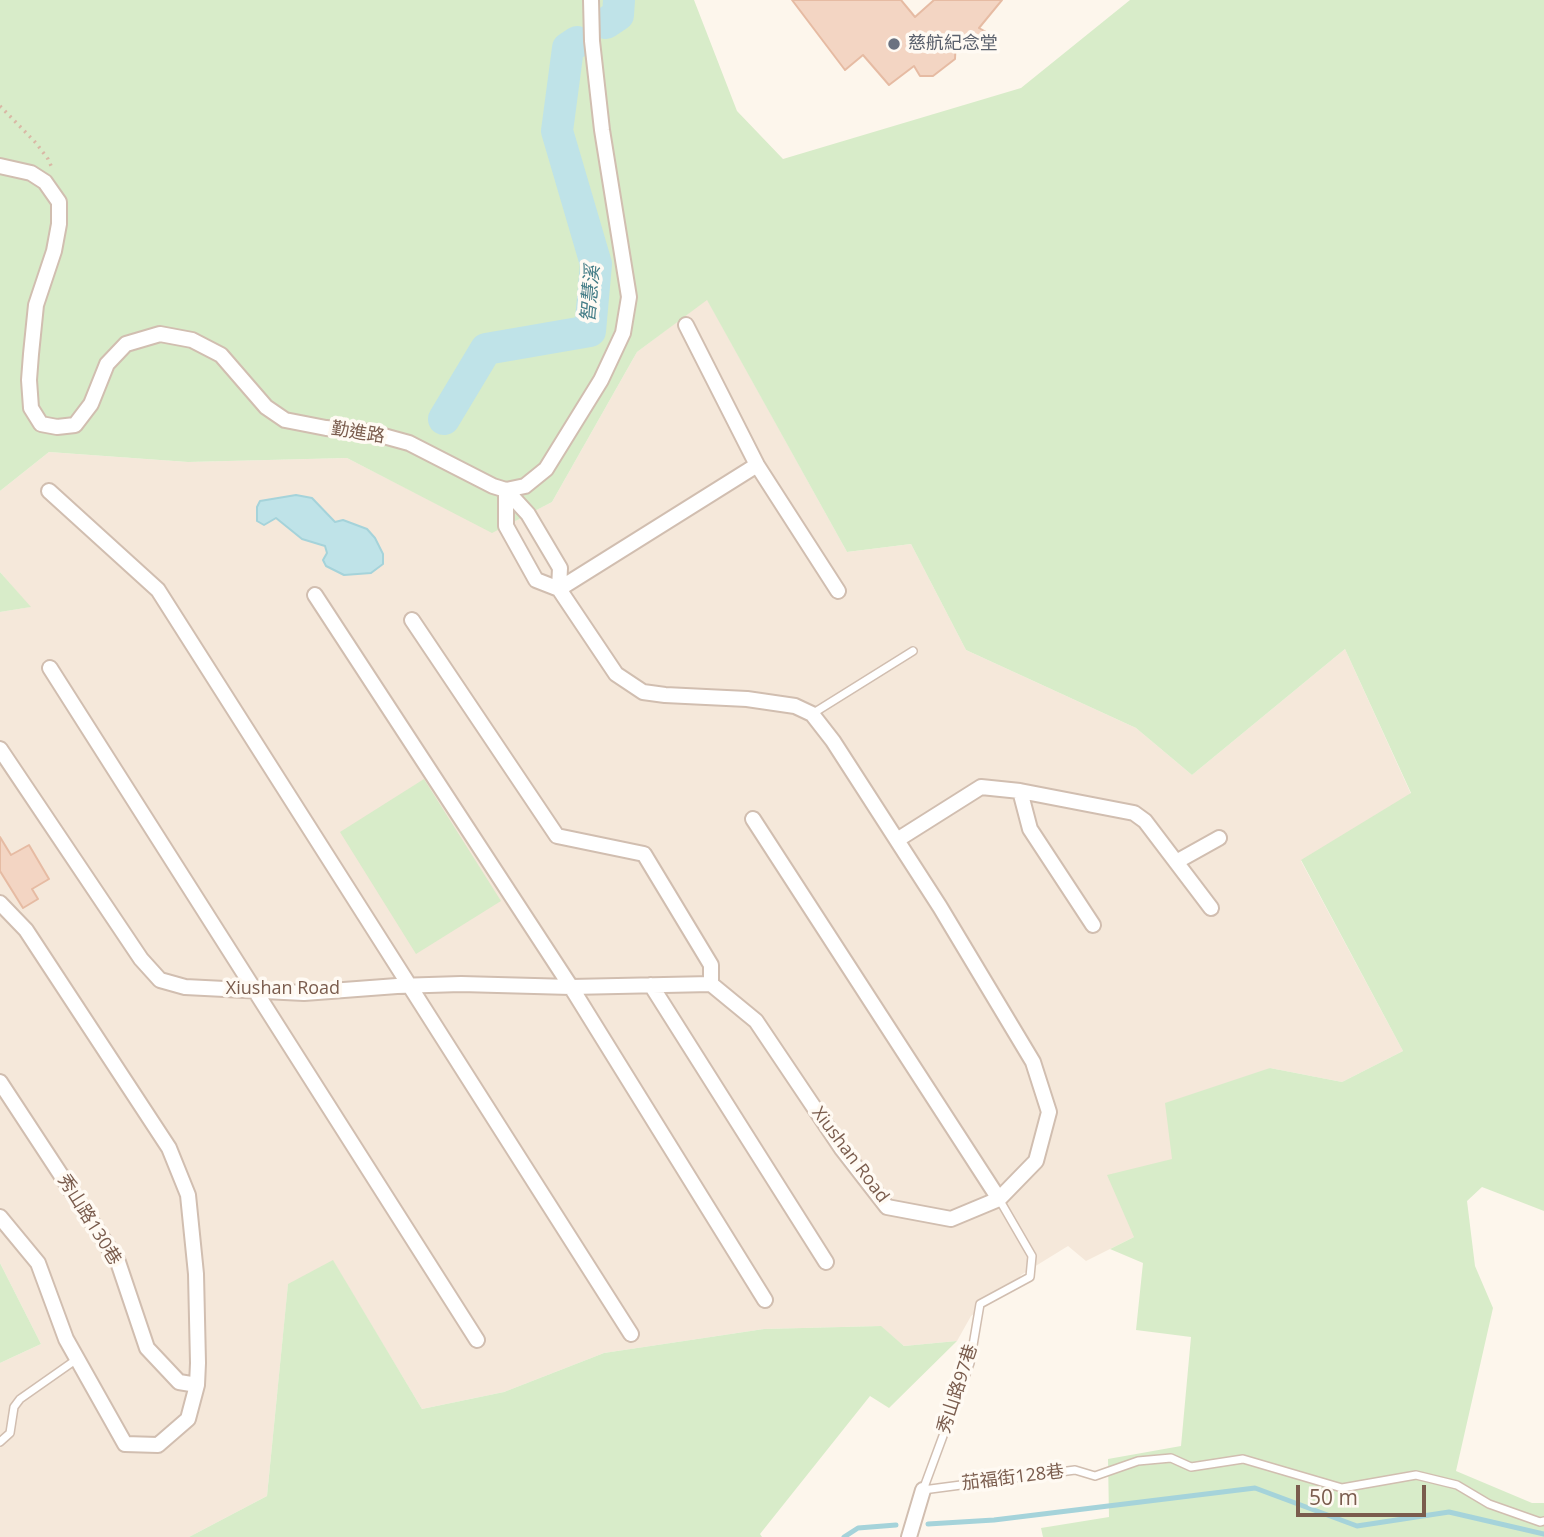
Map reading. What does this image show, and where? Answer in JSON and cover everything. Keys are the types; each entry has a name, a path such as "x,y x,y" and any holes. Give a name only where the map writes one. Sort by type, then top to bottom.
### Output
{"street":[{"path":"506,490 525,486 546,469 601,380 622,333 629,297 602,130 592,41 591,0"},
{"path":"0,166 31,173 53,191"},
{"name":"勤進路","path":"53,191 59,202 59,224 54,251 36,305 29,380 32,408 41,424 57,427 75,425 91,404 107,364 126,344 160,334 192,340 221,355 266,407 285,421 369,432 409,443 492,486 506,490"},
{"path":"686,325 757,465 838,591"},
{"path":"559,589 757,465"},
{"path":"506,490 506,526 536,580 559,589 616,674 643,692 747,699 795,706 811,714"},
{"path":"506,490 528,514 560,568 559,589"},
{"path":"49,491 158,590 631,1334"},
{"path":"315,595 571,987 765,1300"},
{"path":"412,620 556,836 644,854 711,965 711,984"},
{"path":"50,668 477,1340"},
{"name":"Xiushan Road","path":"0,749 141,959 160,979 186,987 304,993 461,984 571,987 711,984 756,1021 842,1149 887,1208 951,1219 999,1199 1036,1161 1048,1112 1033,1062 940,907 833,740 811,714"},
{"path":"897,840 981,787 1134,813 1145,821 1211,908"},
{"path":"1020,792 1030,829 1093,925"},
{"path":"753,820 999,1199"},
{"path":"1176,862 1219,838"},
{"path":"0,903 26,930 169,1149 188,1195 196,1274 197,1385 188,1419 158,1445 125,1444 66,1339 38,1264 0,1217"},
{"path":"651,985 827,1262"},
{"name":"秀山路130巷","path":"0,1082 118,1262 147,1348 179,1382 197,1385"},
{"path":"909,1537 923,1490"}],"lane":[{"path":"811,714 913,651"},
{"name":"秀山路97巷","path":"923,1490 970,1363 980,1304 1030,1277 1032,1255 999,1199"},
{"path":"0,1442 10,1433 14,1407 20,1399 77,1359"},
{"name":"茄福街128巷","path":"923,1490 1075,1470 1095,1476 1138,1461 1171,1458 1191,1466 1243,1460 1342,1488 1416,1475 1457,1485 1489,1504 1540,1522 1544,1521"}],"path":[{"path":"0,106 48,159 55,180 53,191"}],"shaded area":[{"path":"707,299 847,552 911,544 966,650 1136,728 1192,775 1345,649 1411,794 1301,861 1403,1051 1342,1082 1270,1068 1172,1159 1134,1237 1086,1261 1068,1246 1021,1275 1010,1292 971,1316 957,1341 904,1346 880,1326 764,1329 604,1353 504,1392 422,1409 333,1261 288,1285 267,1496 189,1537 0,1537 0,1363 41,1344 0,1263 0,612 30,607 0,572 0,491 49,452 188,462 347,458 492,532 552,502 637,352"}],"green space":[{"path":"0,0 694,0 737,111 783,159 1021,88 1130,0 1544,0 1544,1211 1482,1187 1467,1201 1475,1266 1493,1308 1456,1471 1532,1503 1544,1503 1544,1537 1043,1537 1041,1528 1109,1517 1108,1459 1181,1446 1191,1337 1136,1330 1143,1263 1110,1249 1134,1237 1107,1175 1172,1159 1165,1103 1270,1068 1342,1082 1403,1051 1301,860 1411,793 1345,649 1192,775 1136,728 966,650 911,544 847,552 707,300 637,352 552,502 492,533 347,458 188,462 49,452 0,491"},
{"path":"0,572 31,607 0,612"},
{"path":"424,779 501,901 416,954 340,832"},
{"path":"333,1260 422,1409 504,1392 604,1353 764,1329 881,1326 904,1346 957,1341 889,1408 870,1396 760,1534 762,1537 189,1537 267,1496 288,1284"},
{"path":"0,1263 41,1344 0,1363"}],"water":[{"path":"296,495 312,498 335,522 343,520 367,529 383,554 383,564 371,573 344,575 326,566 323,560 327,553 325,546 302,539 276,518 264,525 257,521 260,501"}],"building":[{"path":"792,0 901,0 915,17 934,0 1002,0 979,28 995,37 956,38 955,59 933,76 920,76 914,66 889,85 863,55 845,70"},
{"path":"0,837 11,855 29,845 49,879 32,889 38,899 23,908 0,871"}],"waterway":[{"name":"智慧溪","path":"606,23 618,15 619,0"},
{"name":"智慧溪","path":"444,419 486,349 590,331 596,264 557,131 568,48 577,42"},
{"path":"928,1524 994,1520 1255,1488 1357,1526 1449,1512 1544,1534"},
{"path":"844,1537 858,1528 896,1525"}],"place":[{"name":"慈航紀念堂","path":"894,44"}]}
